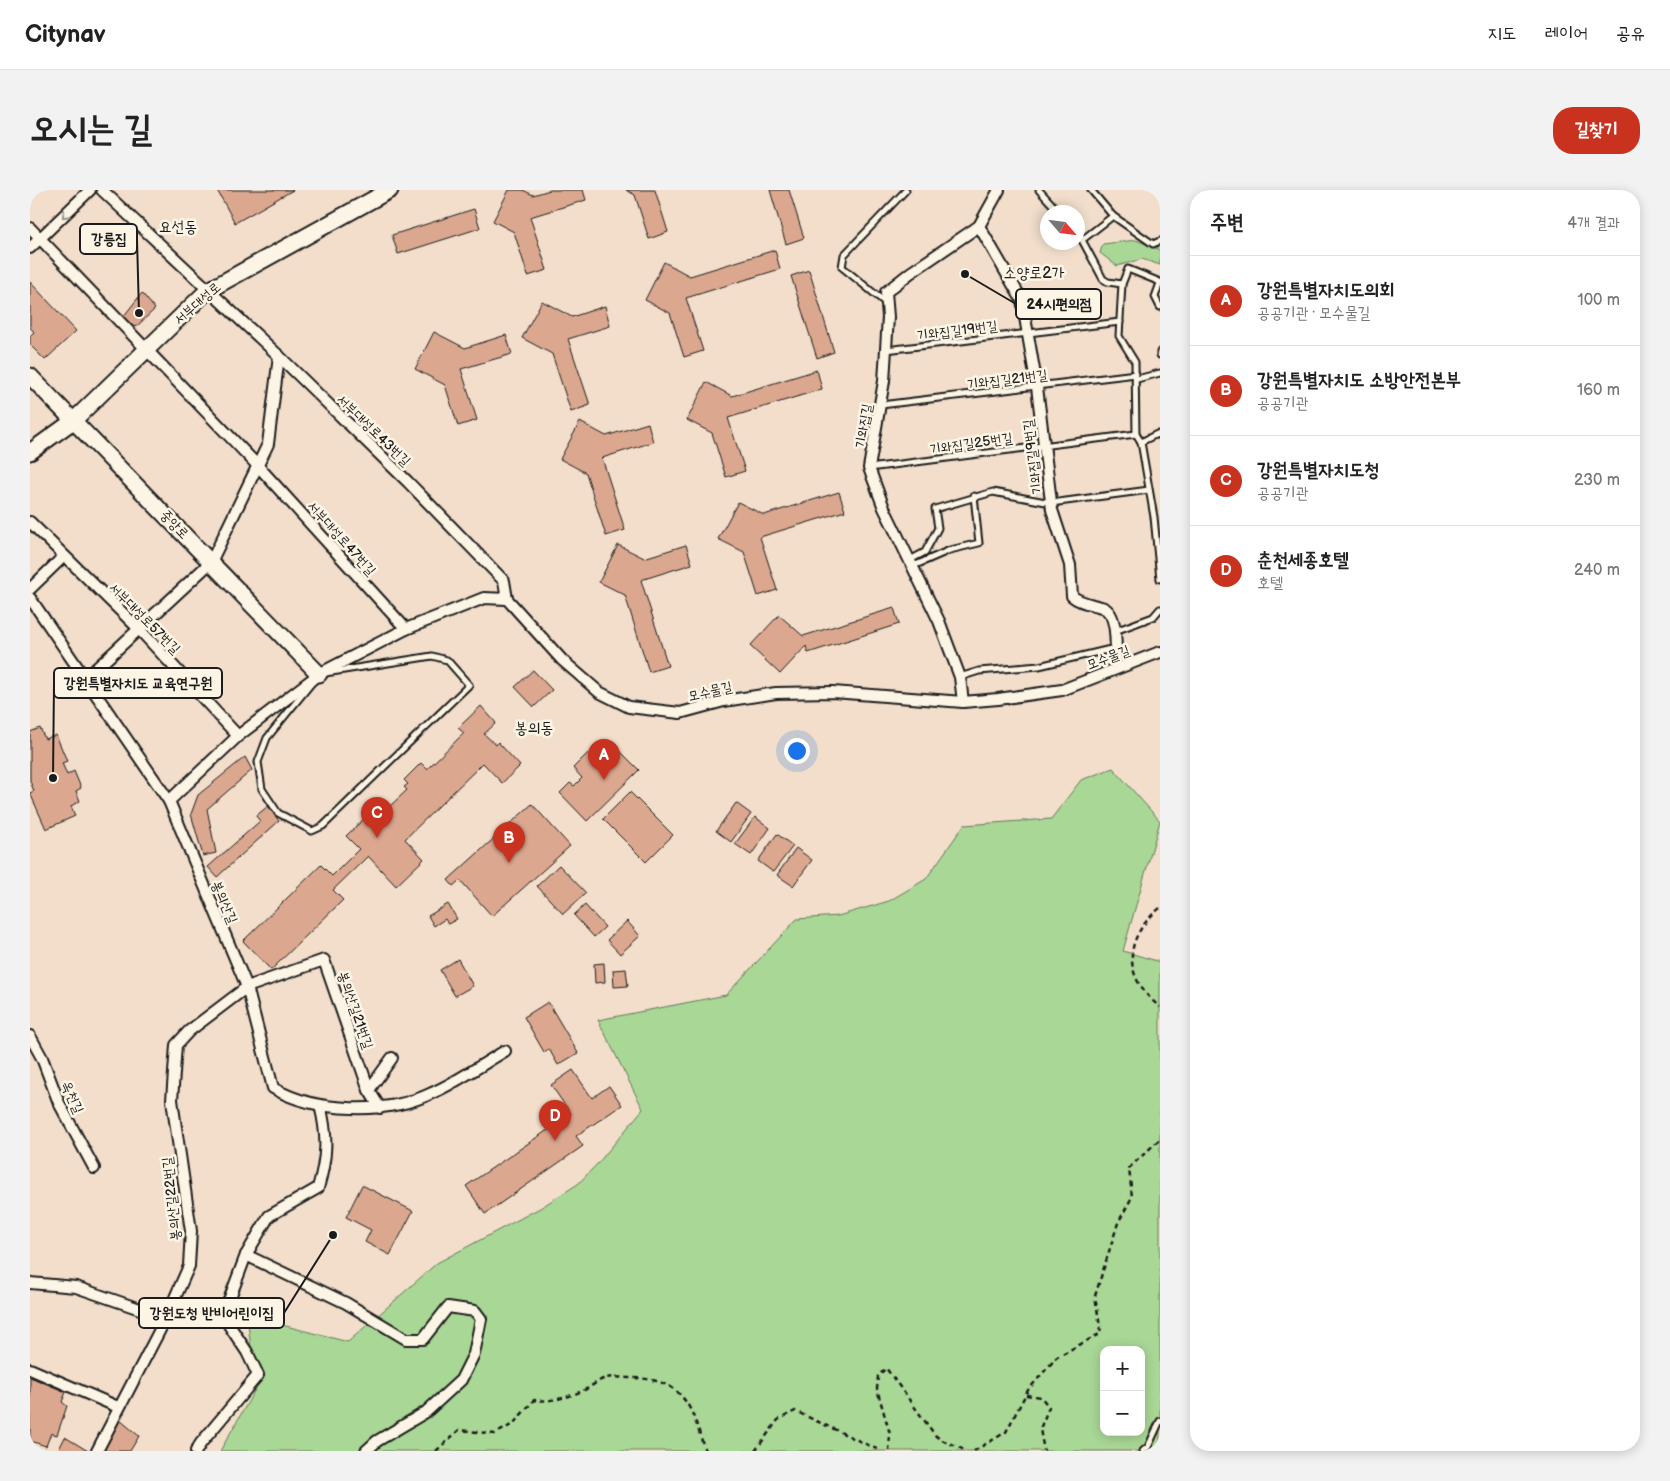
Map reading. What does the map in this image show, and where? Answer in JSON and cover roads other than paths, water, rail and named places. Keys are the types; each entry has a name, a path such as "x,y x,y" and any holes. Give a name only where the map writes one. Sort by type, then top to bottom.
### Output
{"street":[{"path":"30,248 90,190"},
{"name":"서부대성로43번길","path":"102,190 279,356 408,482 504,581 507,599"},
{"name":"서부대성로","path":"30,452 73,421 208,291 390,190"},
{"name":"기와집길","path":"963,702 960,677 939,622 884,508 869,468 881,405 886,350 886,292 910,273 979,226 999,190"},
{"name":"기와집길9번길","path":"979,226 1022,300 1037,386 1051,503 1070,564 1072,596 1077,601 1107,608 1113,617 1116,668"},
{"name":"서부대성로47번길","path":"30,228 258,466 406,629"},
{"path":"85,679 211,562 268,444 279,356"},
{"name":"중앙로","path":"30,376 319,674"},
{"name":"서부대성로57번길","path":"30,522 139,629 238,736"},
{"path":"30,589 63,556"},
{"name":"봉의산길","path":"30,598 169,801 247,987 273,1088 287,1096 320,1106 385,1107 432,1094 505,1050"},
{"path":"169,801 238,736 319,674 406,629 484,598 507,599"},
{"name":"모수물길","path":"507,599 562,660 599,692 629,707 680,713 724,701 776,693 833,692 963,702 998,700 1062,690 1160,652"},
{"name":"봉의산길21번길","path":"247,987 324,960 368,1090 385,1107"},
{"name":"봉의산길22번길","path":"97,1451 118,1407 166,1318 189,1266 190,1231 172,1100 176,1045 189,1030 247,987"},
{"name":"옥천길","path":"30,1036 42,1058 60,1103 94,1168"},
{"name":"봉의산길21번길","path":"368,1090 392,1058"},
{"path":"196,1451 258,1374 247,1352 223,1316 246,1255 270,1216 318,1188 326,1159 325,1126 320,1106"},
{"path":"246,1255 346,1303 406,1339 423,1339 448,1307 475,1310 481,1319 474,1354 461,1380 426,1412 377,1441 366,1451"},
{"path":"30,1283 76,1287 166,1318"},
{"path":"30,1369 118,1407"}],"lane":[{"path":"887,305 842,267 844,255 906,190"},
{"path":"1039,190 1052,205"},
{"path":"1091,190 1113,216 1153,244 1160,241"},
{"path":"1085,238 1113,216"},
{"path":"1085,246 1103,279 1108,282 1122,284"},
{"path":"1160,307 1155,297 1160,282 1128,269 1122,284 1119,336 1135,362 1137,376 1136,434 1141,442 1154,517 1160,579"},
{"name":"기와집길19번길","path":"886,350 1120,322"},
{"name":"기와집길21번길","path":"881,405 1160,373"},
{"name":"기와집길25번길","path":"869,468 1136,434"},
{"path":"1141,442 1157,434 1160,436"},
{"path":"910,564 925,552 938,528 935,509 974,496 993,492 1051,503 1148,490"},
{"path":"910,564 950,550 979,543 974,496"},
{"path":"1115,632 1153,617 1160,609"},
{"path":"960,677 979,671 1039,666 1115,648"},
{"path":"432,656 447,660 469,685 323,826 312,831 278,813 262,789 258,762 267,738 319,674 432,656"},
{"path":"1143,1451 1148,1447 1160,1421"}],"place":[{"name":"24시편의점","path":"965,274"},
{"name":"강릉집","path":"139,313"},
{"name":"강원특별자치도 교육연구원","path":"53,778"},
{"name":"강원특별자치도의회","path":"604,780"},
{"name":"강원특별자치도청","path":"377,838"},
{"name":"강원특별자치도 소방안전본부","path":"509,863"},
{"name":"춘천세종호텔","path":"555,1141"},
{"name":"강원도청 반비어린이집","path":"333,1235"}],"district":[{"name":"요선동","path":"178,226"},
{"name":"소양로2가","path":"1034,272"},
{"name":"봉의동","path":"534,727"}]}
